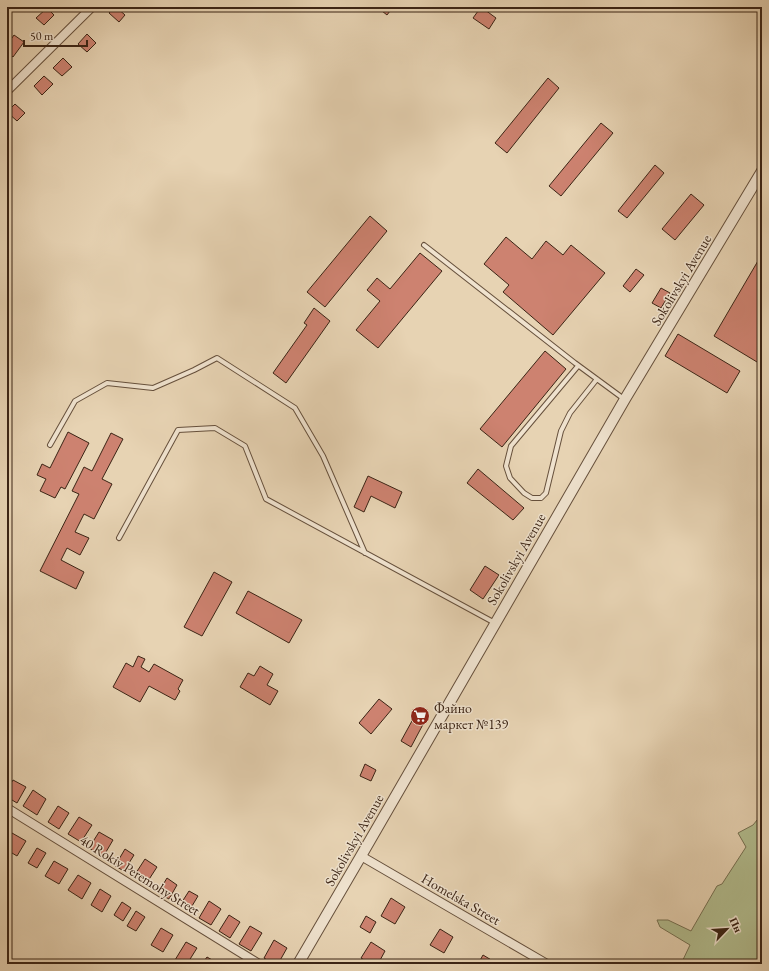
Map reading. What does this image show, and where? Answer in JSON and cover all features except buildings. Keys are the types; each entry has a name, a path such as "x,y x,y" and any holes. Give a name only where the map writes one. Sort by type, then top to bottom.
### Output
{"street":[{"path":"7,91 92,7"},
{"name":"Sokolivskyi Avenue","path":"298,964 625,399 762,171"},
{"name":"40 Rokiv Peremohy Street","path":"7,808 258,964"},
{"name":"Homelska Street","path":"361,856 547,964"}],"lane":[{"path":"424,245 578,366 625,399"},
{"path":"50,445 75,401 107,383 153,388 217,358 296,408 323,456 365,553"},
{"path":"578,366 511,446 506,466 510,478 524,493 532,498 541,498 546,493 560,431 570,414 597,379"},
{"path":"119,538 178,430 215,428 245,446 266,499 495,624"}],"green space":[{"path":"762,814 762,964 681,964 690,945 660,927 657,920 668,920 691,931 717,886 722,884 746,847 738,833 753,825"}],"place":[{"name":"Файно маркет №139","path":"420,716"}]}
